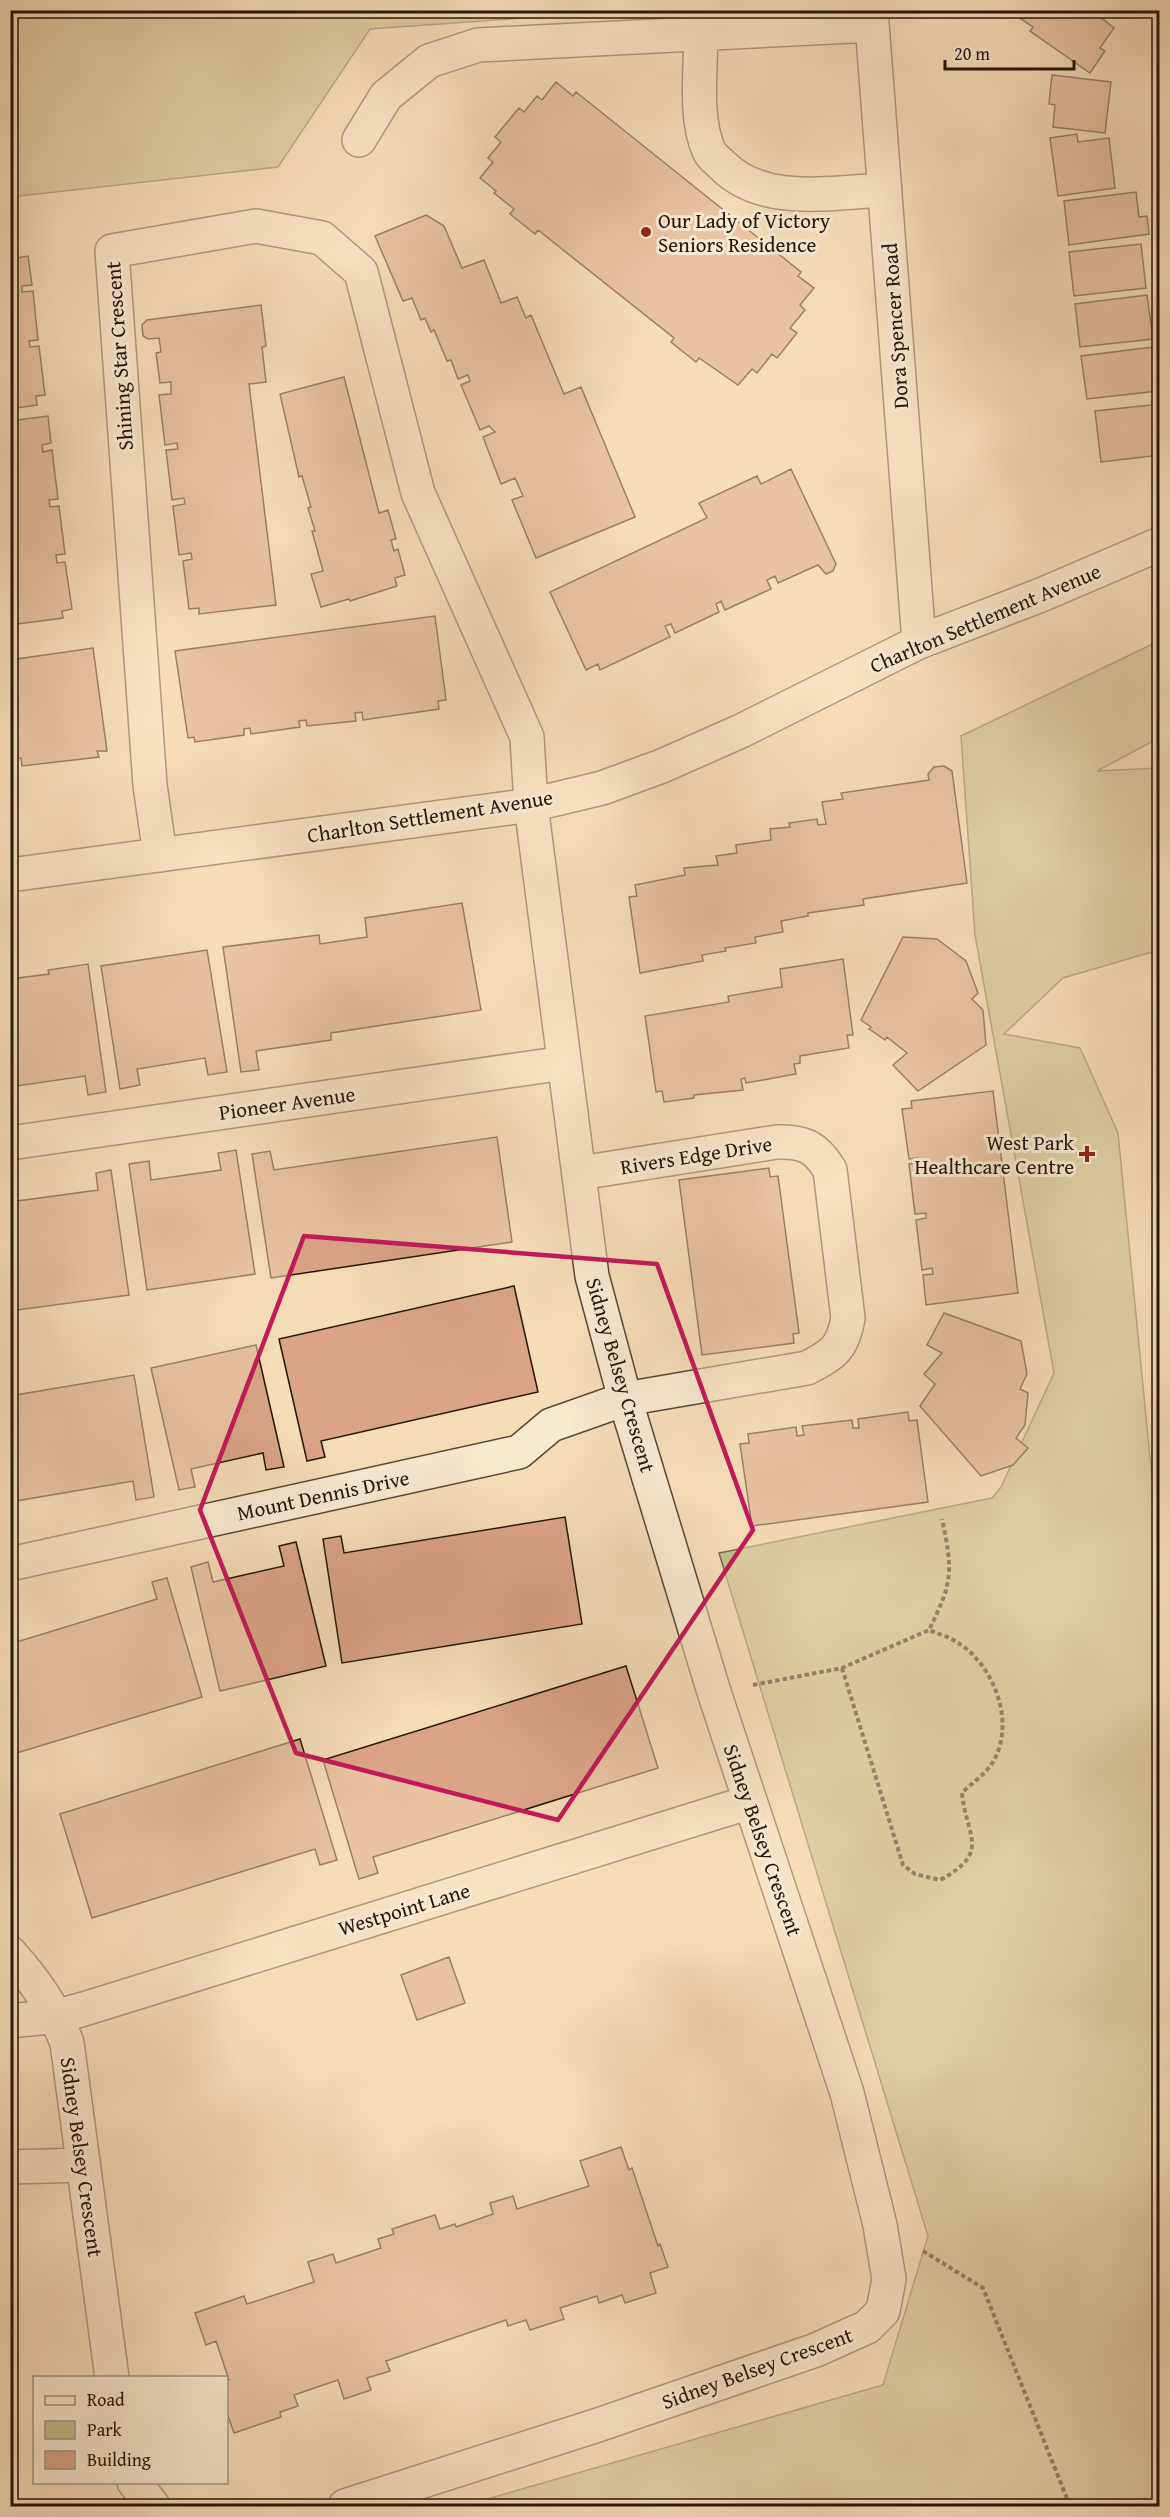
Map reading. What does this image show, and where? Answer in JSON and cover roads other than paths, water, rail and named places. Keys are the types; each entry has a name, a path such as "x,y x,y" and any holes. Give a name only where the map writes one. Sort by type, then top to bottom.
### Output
{"street":[{"path":"359,140 386,96 429,61 478,45 701,32 872,18"},
{"name":"Dora Spencer Road","path":"872,18 919,642"},
{"path":"701,32 701,117 710,153 732,175 756,188 789,194 885,190"},
{"name":"Shining Star Crescent","path":"160,855 150,785 112,251 256,226 322,238 361,272 418,493 527,737 531,805"},
{"name":"Charlton Settlement Avenue","path":"10,875 531,805 602,788 662,766 741,731 919,642 1041,595 1160,544"},
{"name":"Sidney Belsey Crescent","path":"345,2506 674,2399 816,2350 867,2327 884,2311 889,2279 880,2225 847,2093 714,1692 625,1399 592,1276 531,805"},
{"name":"Pioneer Avenue","path":"10,1143 564,1062"},
{"name":"Rivers Edge Drive","path":"580,1173 792,1141 820,1154 830,1170 848,1318 845,1337 830,1357 807,1368 625,1399"},
{"name":"Mount Dennis Drive","path":"10,1564 519,1452 550,1425 625,1399"},
{"name":"Westpoint Lane","path":"10,2021 58,2016 750,1802"},
{"name":"Sidney Belsey Crescent","path":"14,1962 35,1981 58,2016 67,2043 80,2126 83,2165 112,2376"},
{"path":"10,2167 83,2165"},
{"path":"136,2484 153,2506"}],"place":[{"name":"Our Lady of Victory Seniors Residence","path":"646,232"},
{"name":"West Park Healthcare Centre","path":"1087,1154"}]}
